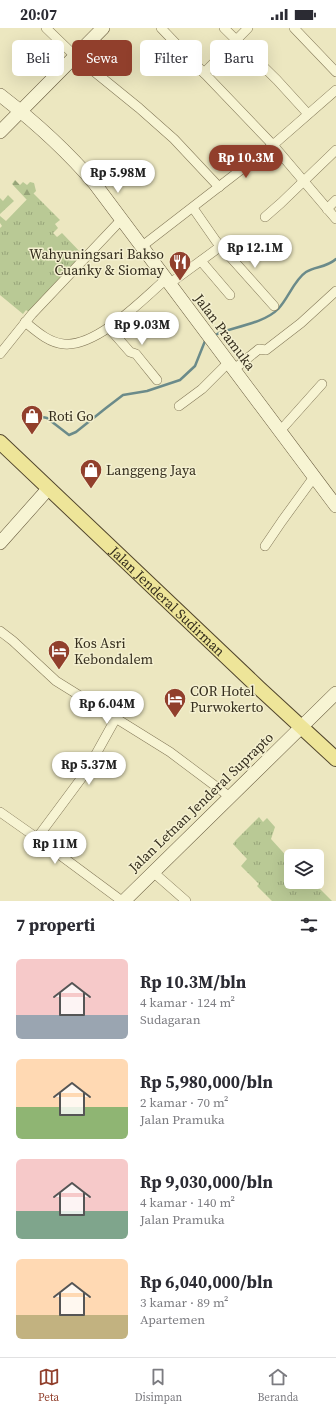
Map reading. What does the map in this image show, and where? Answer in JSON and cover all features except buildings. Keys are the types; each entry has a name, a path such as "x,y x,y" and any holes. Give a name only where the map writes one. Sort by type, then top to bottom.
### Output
{"main road":[{"name":"Jalan Jenderal Sudirman","path":"0,442 48,489 336,759"}],"street":[{"path":"46,28 72,53"},
{"path":"91,40 103,28"},
{"path":"161,28 273,145 336,219"},
{"path":"224,28 237,40 248,28"},
{"path":"294,28 336,72"},
{"path":"0,132 72,59"},
{"path":"204,73 210,67"},
{"path":"268,71 308,114"},
{"path":"100,76 174,139 219,187"},
{"path":"141,247 273,145 336,90"},
{"name":"Jalan Pramuka","path":"0,96 21,111 76,162 104,197 336,506"},
{"path":"265,217 336,150"},
{"path":"327,209 336,200"},
{"path":"193,208 221,246 274,306"},
{"path":"0,354 25,322 66,276 121,220"},
{"path":"25,322 35,331 50,340 64,344 80,342 109,328 167,282 201,261 221,246"},
{"path":"201,261 230,295"},
{"path":"179,406 231,366 258,349 266,350 301,323 336,291"},
{"path":"109,328 130,352 136,354 157,380"},
{"path":"280,431 322,384"},
{"path":"265,546 314,477"},
{"path":"0,543 48,489"},
{"path":"0,631 56,681 170,752 230,797"},
{"name":"Jalan Letnan Jenderal Suprapto","path":"123,901 336,693"},
{"path":"37,838 86,772 116,718"},
{"path":"0,812 123,901"},
{"path":"152,872 186,901"}],"green space":[{"path":"15,180 20,185 23,182 27,185 30,182 34,183 36,191 27,200 12,184"},
{"path":"33,193 60,220 55,224 58,228 53,233 57,237 62,233 85,257 31,314 26,310 23,314 0,295 0,228 2,226 0,223 0,216 6,221"},
{"path":"8,195 14,201 0,214 0,198 3,201"},
{"path":"259,817 263,822 267,818 275,827 271,839 284,853 284,889 320,889 332,901 272,901 257,886 259,884 241,866 247,859 233,844"}],"waterway":[{"path":"214,336 219,333 259,321 273,314 282,305 302,275 309,270 328,264 336,259"},
{"path":"24,413 47,418 69,435 76,432 123,395 147,391 180,380 195,366 205,341 208,340"}],"place":[{"name":"Wahyuningsari Bakso Cuanky & Siomay","path":"180,282"},
{"name":"Roti Go","path":"32,436"},
{"name":"Langgeng Jaya","path":"91,490"},
{"name":"Kos Asri Kebondalem","path":"59,670"},
{"name":"COR Hotel Purwokerto","path":"175,718"}]}
